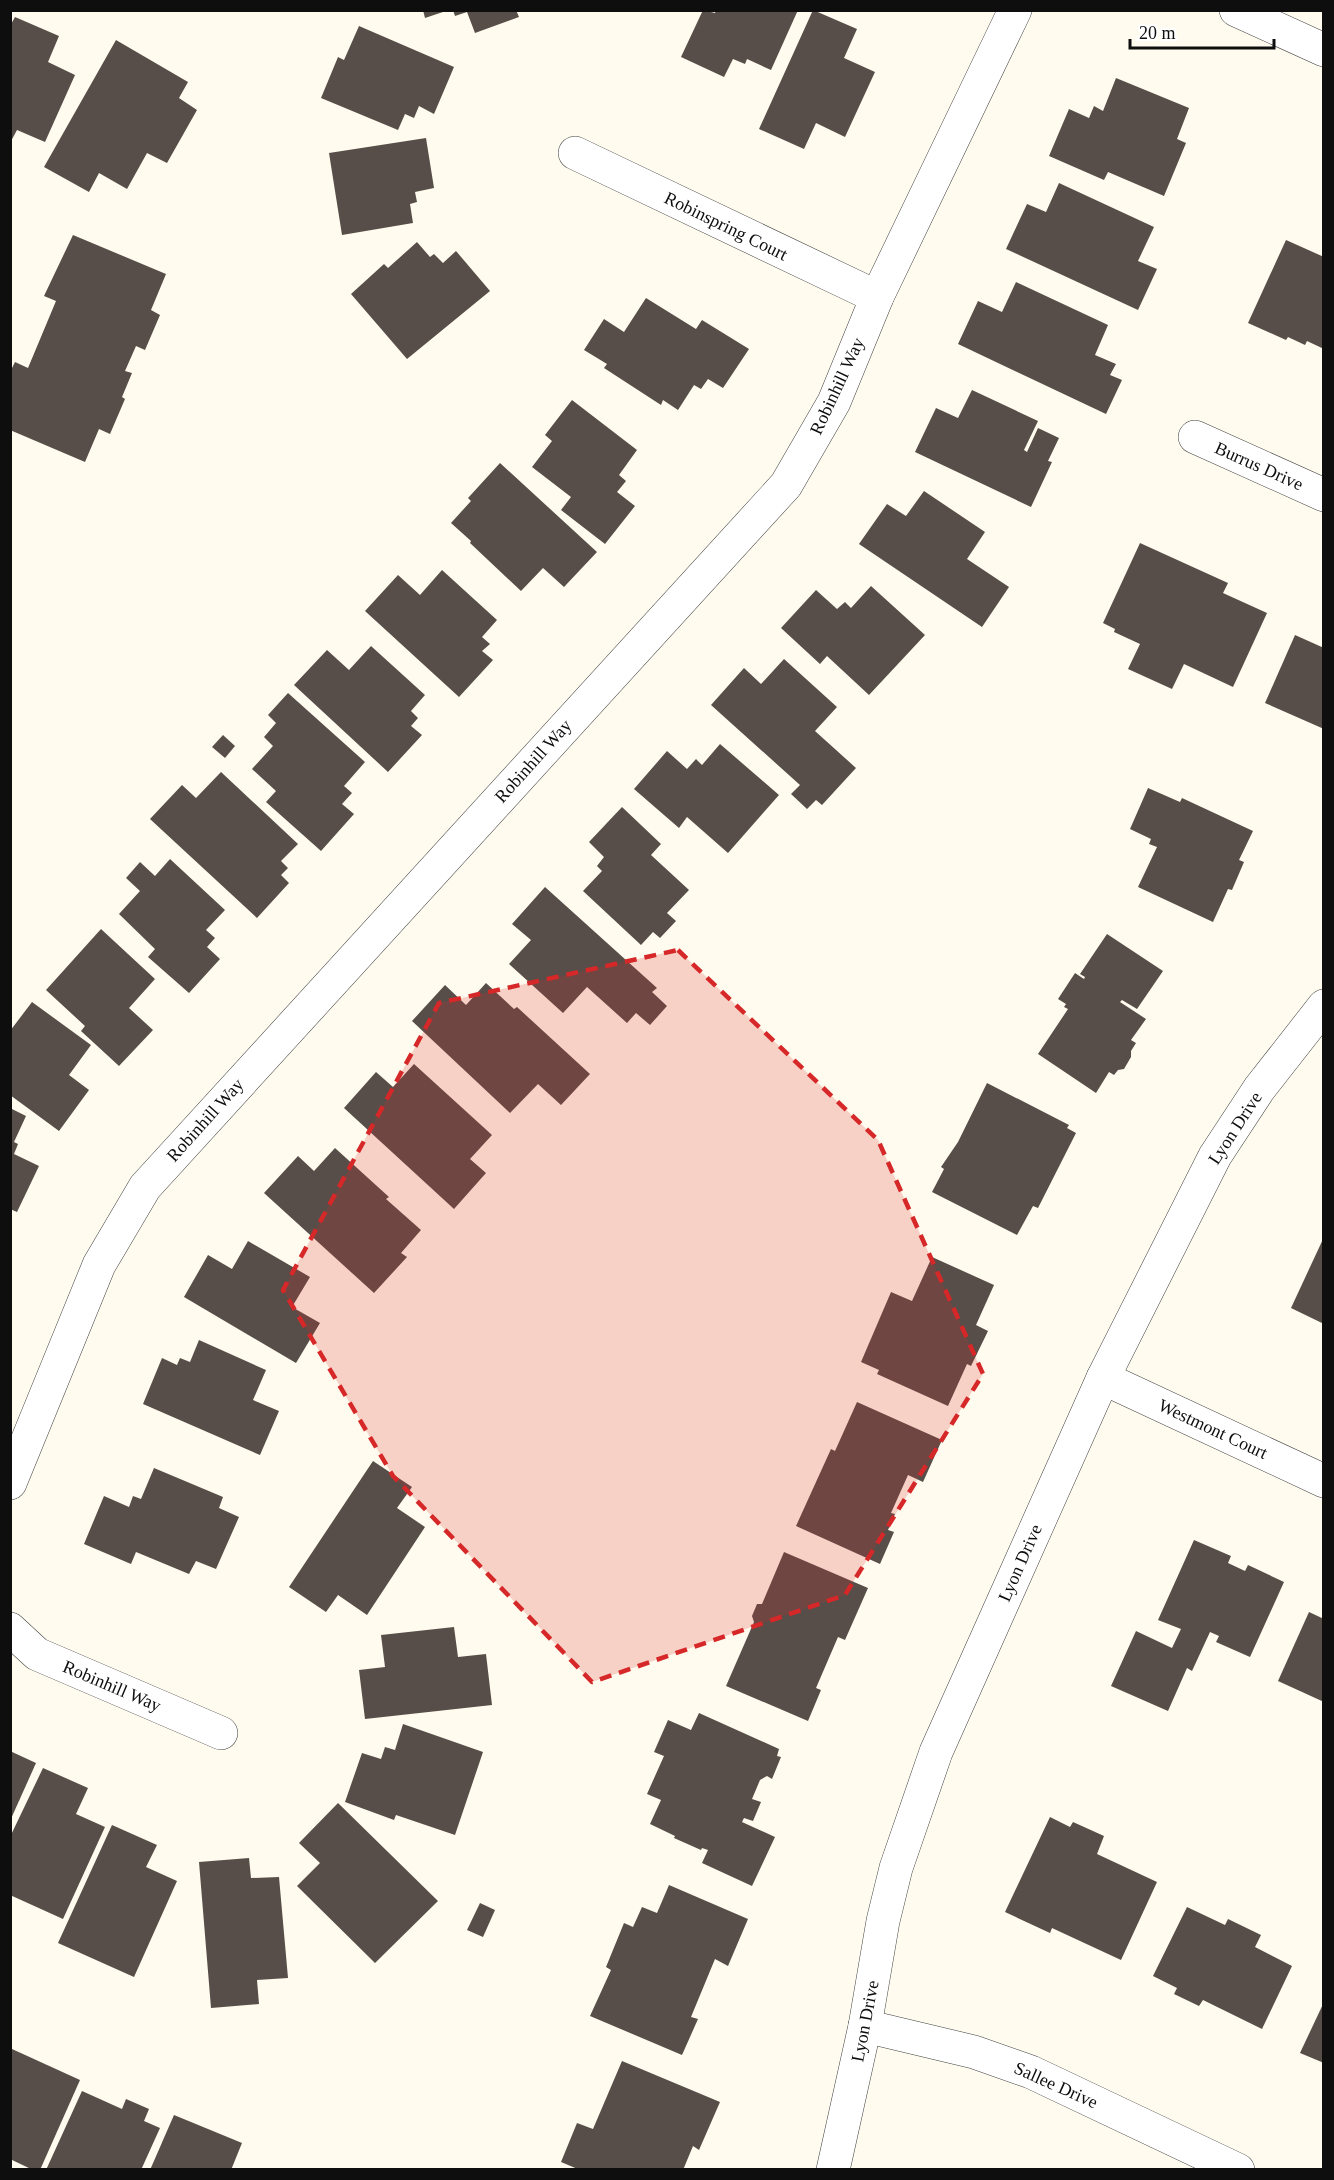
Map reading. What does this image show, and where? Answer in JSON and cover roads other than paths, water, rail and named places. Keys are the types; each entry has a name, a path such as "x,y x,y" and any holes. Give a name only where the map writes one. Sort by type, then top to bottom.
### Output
{"street":[{"name":"Robinhill Way","path":"10,1483 99,1265 145,1186 786,485 834,402 877,297 1015,10"},
{"path":"1236,10 1323,50"},
{"name":"Robinspring Court","path":"575,153 877,297"},
{"name":"Burrus Drive","path":"1195,437 1323,495"},
{"name":"Lyon Drive","path":"833,2169 865,2026 883,1921 896,1868 936,1752 1103,1378 1215,1156 1259,1089 1323,1005"},
{"name":"Westmont Court","path":"1103,1378 1323,1481"},
{"name":"Robinhill Way","path":"10,1629 37,1654 221,1733"},
{"name":"Sallee Drive","path":"865,2026 974,2052 1031,2072 1238,2169"}]}
